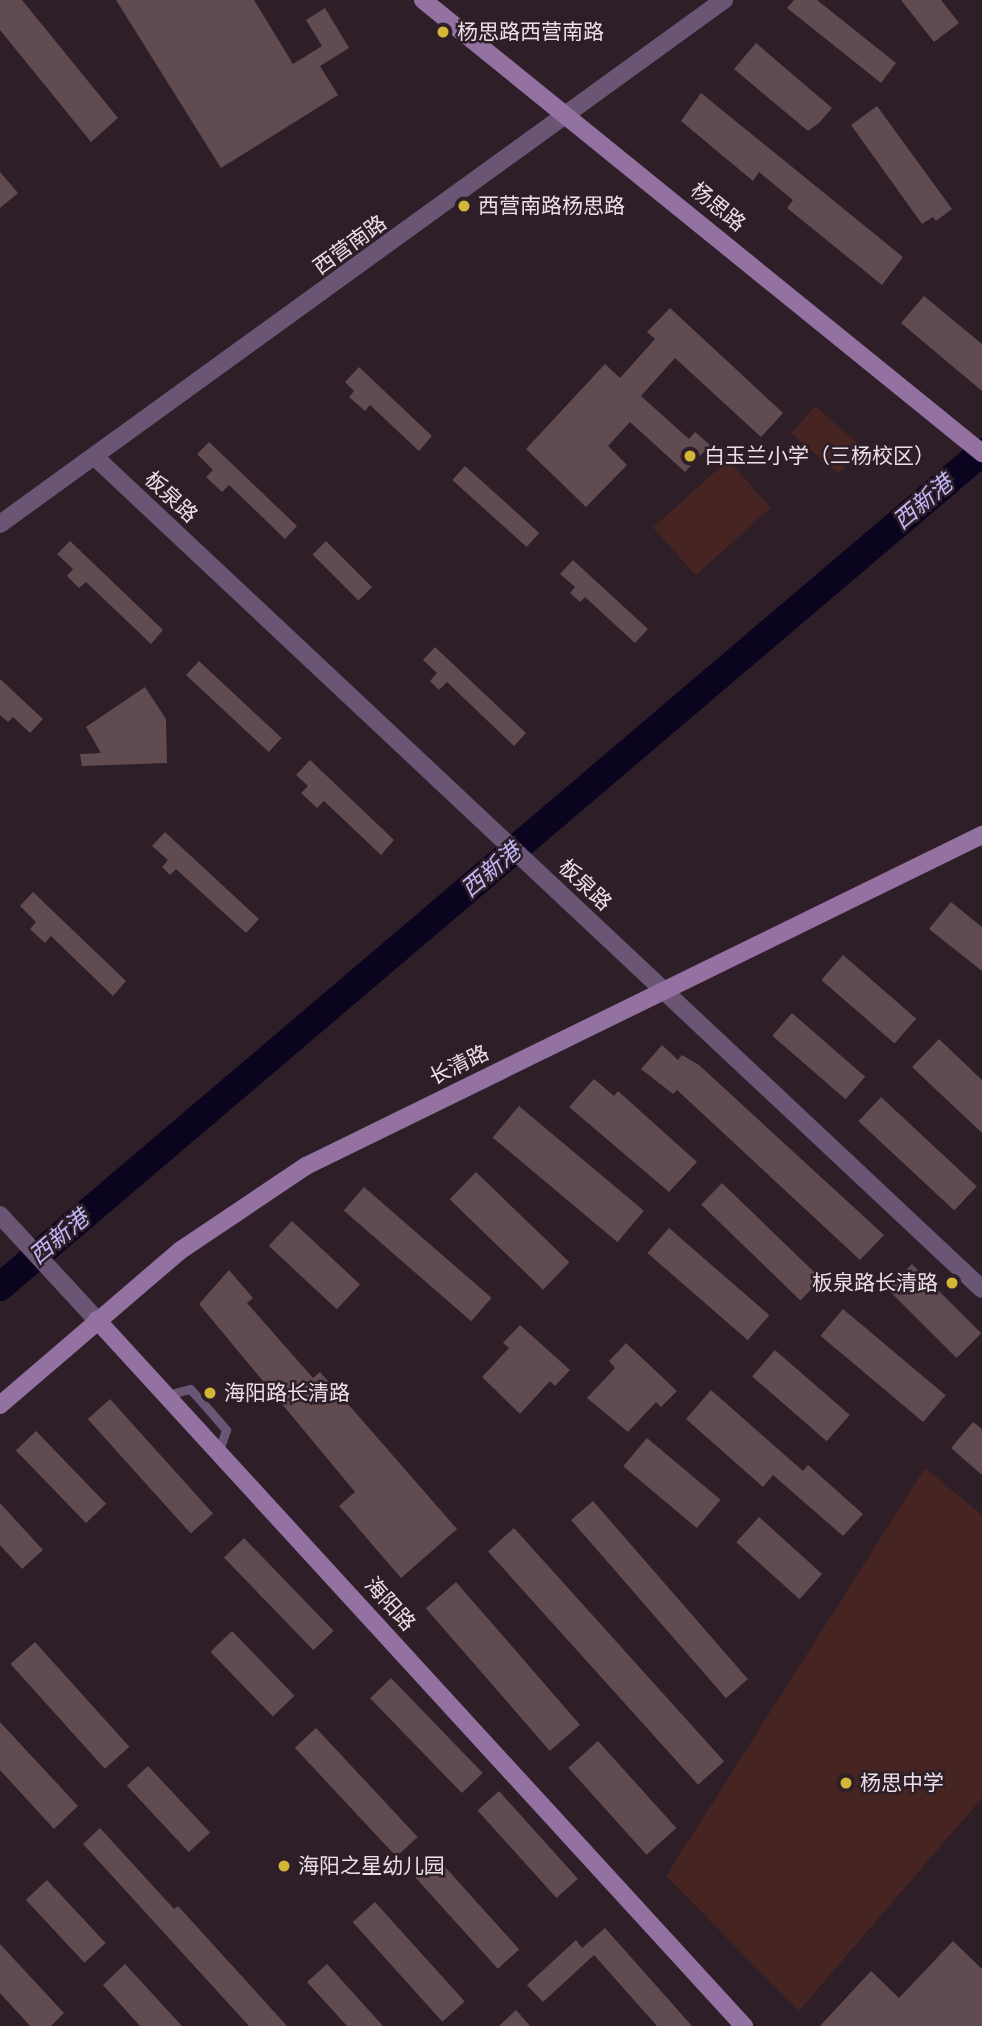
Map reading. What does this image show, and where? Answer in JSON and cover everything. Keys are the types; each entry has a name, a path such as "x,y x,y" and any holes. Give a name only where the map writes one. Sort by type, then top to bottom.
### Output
{"street":[{"name":"杨思路","path":"423,0 982,453"},
{"name":"西营南路","path":"0,524 724,0"},
{"name":"板泉路","path":"95,457 982,1289"},
{"name":"长清路","path":"0,1405 97,1320 211,1227 306,1166 982,835"},
{"name":"海阳路","path":"0,1215 744,2026"}],"shaded area":[{"path":"815,406 862,447 838,474 791,433"},
{"path":"728,460 771,508 696,575 653,528"},
{"name":"杨思中学","path":"925,1468 982,1515 982,1798 799,2011 666,1876"}],"building":[{"path":"0,0 22,0 118,118 91,142 0,30"},
{"path":"116,0 254,0 293,64 322,46 306,20 325,8 349,48 320,66 338,95 221,168"},
{"path":"794,0 817,0 896,63 881,83 787,8"},
{"path":"901,0 941,0 959,23 934,42"},
{"path":"756,43 832,108 808,131 734,69"},
{"path":"701,93 903,257 882,285 787,208 793,200 759,172 753,181 681,121"},
{"path":"877,106 952,209 936,221 933,217 922,224 851,125"},
{"path":"0,172 18,193 0,208"},
{"path":"924,296 982,344 982,391 901,323"},
{"path":"670,308 783,413 761,437 675,358 641,396 689,439 695,432 710,445 685,472 630,422 608,446 627,465 586,507 526,449 605,364 620,378 655,339 647,332"},
{"path":"359,367 432,436 419,451 370,405 365,411 349,397 354,391 345,382"},
{"path":"209,442 297,526 285,539 229,485 222,492 206,477 213,470 197,454"},
{"path":"465,466 539,533 527,547 452,480"},
{"path":"70,541 163,630 151,644 86,582 79,588 67,576 73,569 57,554"},
{"path":"326,541 372,587 359,600 313,554"},
{"path":"573,560 648,629 635,643 585,597 580,602 570,593 575,587 560,574"},
{"path":"435,647 526,733 514,746 447,682 439,690 430,681 437,673 423,660"},
{"path":"199,661 282,738 269,752 186,675"},
{"path":"0,679 43,719 30,733 13,717 8,722 0,715"},
{"path":"145,687 166,719 167,763 82,766 80,754 101,753 86,727"},
{"path":"310,760 394,840 381,855 324,801 317,808 301,793 308,786 296,775"},
{"path":"165,832 259,919 246,933 176,869 170,875 162,867 168,860 152,846"},
{"path":"33,892 126,981 113,996 51,936 45,943 30,929 36,922 20,906"},
{"path":"951,902 982,927 982,971 929,929"},
{"path":"843,955 916,1019 895,1044 821,980"},
{"path":"792,1013 865,1077 846,1099 772,1036"},
{"path":"939,1039 982,1080 982,1133 912,1067"},
{"path":"662,1045 678,1060 682,1055 699,1065 884,1235 860,1260 677,1090 673,1094 641,1069"},
{"path":"594,1079 614,1096 618,1091 697,1162 669,1192 569,1107"},
{"path":"881,1097 977,1186 954,1210 858,1121"},
{"path":"519,1106 644,1211 618,1242 493,1137"},
{"path":"476,1172 570,1262 543,1290 450,1199"},
{"path":"722,1183 821,1279 800,1300 701,1205"},
{"path":"364,1187 492,1298 471,1321 344,1210"},
{"path":"292,1221 360,1284 337,1309 269,1246"},
{"path":"669,1228 769,1315 748,1340 647,1253"},
{"path":"912,1264 981,1333 957,1358 887,1289"},
{"path":"229,1270 253,1298 247,1303 313,1378 320,1372 457,1529 401,1578 339,1506 355,1492 199,1304"},
{"path":"843,1309 946,1395 923,1422 821,1336"},
{"path":"520,1325 570,1370 555,1386 550,1381 520,1414 482,1377 509,1348 503,1343"},
{"path":"626,1343 677,1391 661,1407 656,1402 628,1432 587,1398 615,1368 609,1361"},
{"path":"775,1350 850,1415 827,1441 752,1376"},
{"path":"711,1390 803,1471 808,1465 863,1514 843,1536 773,1475 763,1487 686,1419"},
{"path":"110,1399 213,1513 191,1534 88,1419"},
{"path":"973,1422 982,1429 982,1475 951,1448"},
{"path":"36,1431 106,1504 86,1523 16,1450"},
{"path":"647,1438 721,1500 697,1528 623,1466"},
{"path":"593,1501 748,1679 726,1698 571,1520"},
{"path":"0,1503 43,1550 22,1569 0,1545"},
{"path":"759,1517 822,1574 799,1599 736,1542"},
{"path":"514,1528 724,1761 698,1785 488,1551"},
{"path":"244,1538 334,1631 313,1650 224,1557"},
{"path":"456,1582 580,1725 550,1751 426,1608"},
{"path":"232,1631 295,1696 273,1717 210,1652"},
{"path":"35,1642 129,1747 105,1769 10,1664"},
{"path":"391,1678 483,1773 462,1793 370,1698"},
{"path":"0,1722 78,1806 54,1829 0,1770"},
{"path":"316,1728 418,1837 396,1857 295,1748"},
{"path":"598,1741 676,1828 647,1855 568,1768"},
{"path":"148,1766 210,1833 189,1852 127,1786"},
{"path":"499,1791 578,1879 556,1898 477,1810"},
{"path":"100,1828 174,1909 178,1906 287,2026 249,2026 83,1844"},
{"path":"437,1858 519,1949 498,1969 415,1877"},
{"path":"47,1880 106,1943 84,1963 26,1900"},
{"path":"375,1902 465,2002 442,2022 353,1922"},
{"path":"605,1928 692,2026 657,2026 594,1955 543,2002 527,1985 576,1940 582,1948"},
{"path":"953,1941 982,1969 982,2026 820,2026 871,1971 899,1998"},
{"path":"0,1944 64,2013 51,2026 30,2026 0,1993"},
{"path":"125,1964 182,2026 140,2026 103,1985"},
{"path":"327,1964 383,2026 347,2026 307,1982"},
{"path":"516,2010 530,2026 499,2026"}],"waterway":[{"name":"西新港","path":"0,1287 982,452"}],"place":[{"name":"杨思路西营南路","path":"443,32"},
{"name":"西营南路杨思路","path":"464,206"},
{"name":"白玉兰小学（三杨校区）","path":"690,456"},
{"name":"板泉路长清路","path":"952,1283"},
{"name":"海阳路长清路","path":"210,1393"},
{"name":"杨思中学","path":"846,1783"},
{"name":"海阳之星幼儿园","path":"284,1866"}]}
